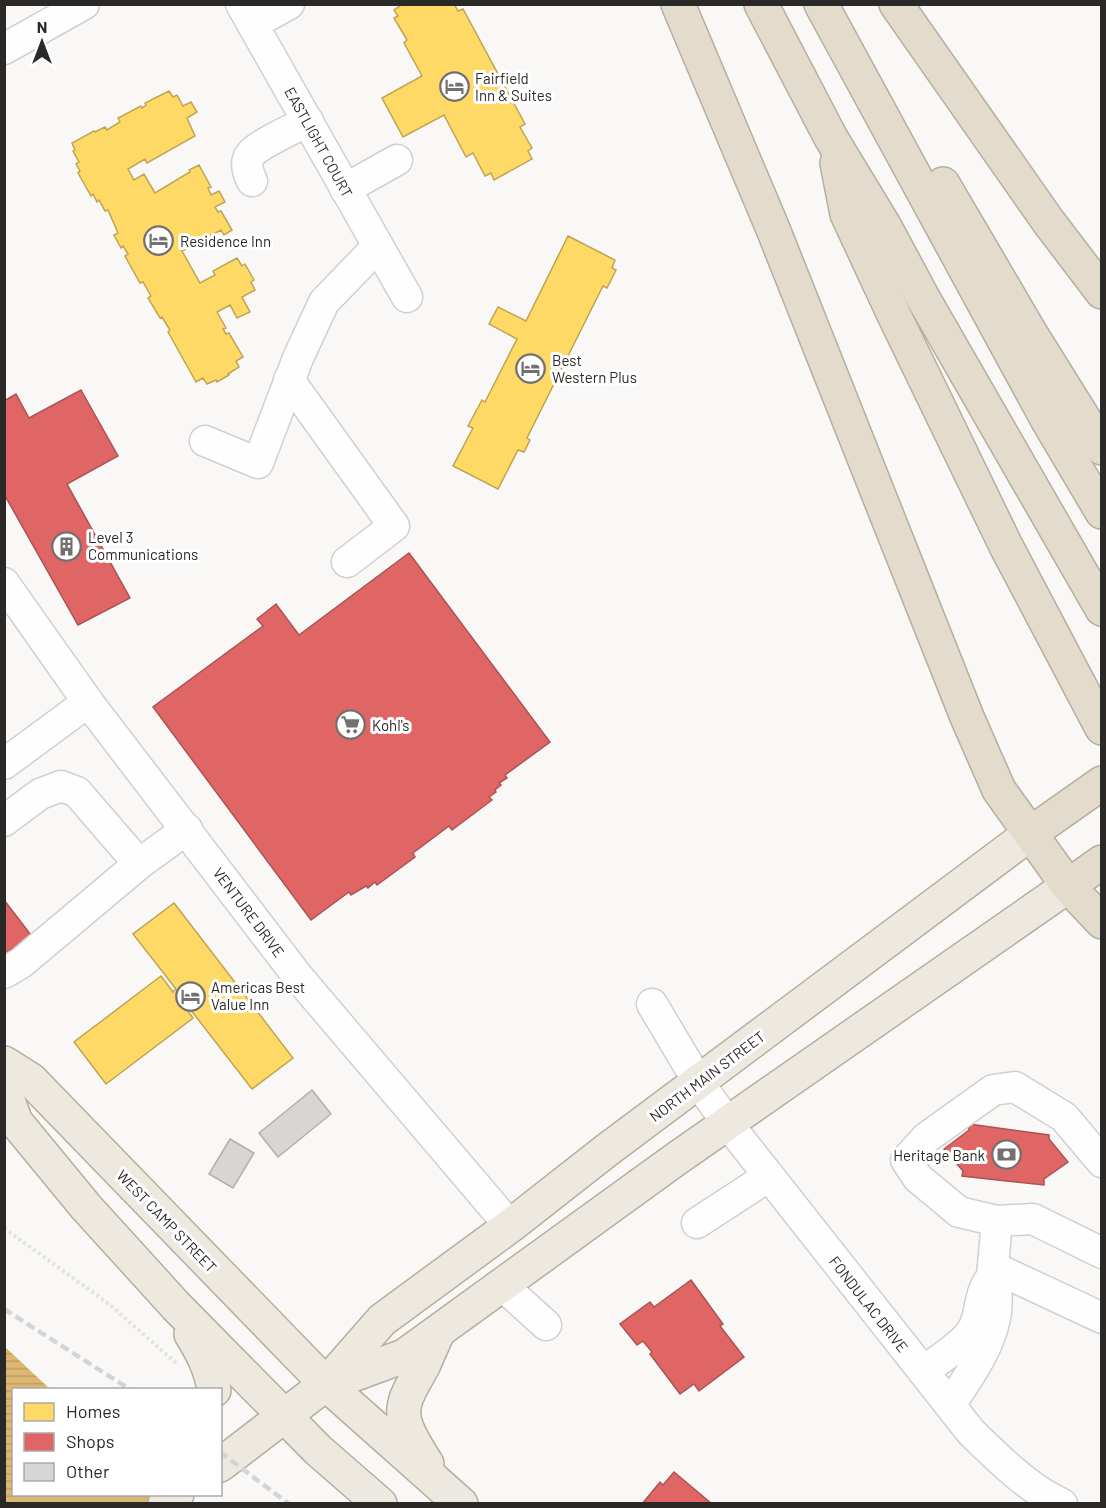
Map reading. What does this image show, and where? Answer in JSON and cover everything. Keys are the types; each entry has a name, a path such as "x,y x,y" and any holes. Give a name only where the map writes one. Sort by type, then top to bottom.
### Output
{"highway":[{"path":"678,4 773,229 966,717 999,790 1068,886 1101,922"},
{"path":"761,4 831,138 885,227 1101,609"},
{"path":"821,4 1047,419 1101,512"},
{"path":"830,4 950,195 1101,448"},
{"path":"896,4 1048,221 1101,292"},
{"path":"831,138 847,213 852,224 1005,546 1096,717"},
{"name":"NORTH MAIN STREET","path":"1030,833 1101,783"},
{"name":"NORTH MAIN STREET","path":"1068,886 1101,862"}],"main road":[{"name":"NORTH MAIN STREET","path":"222,1463 327,1384 382,1320 1030,833"},
{"name":"NORTH MAIN STREET","path":"327,1384 405,1356 676,1159 1068,886"},
{"name":"WEST CAMP STREET","path":"4,1063 32,1080 327,1384 452,1496"},
{"path":"4,1090 16,1122 86,1207 176,1306 318,1450 380,1503"},
{"path":"176,1306 205,1359 214,1388"},
{"path":"438,1333 423,1367 407,1393 404,1420 412,1439 452,1496"}],"street":[{"path":"4,49 84,4"},
{"path":"247,14 289,4"},
{"name":"EASTLIGHT COURT","path":"247,14 402,288"},
{"path":"252,181 247,169 250,155 308,121"},
{"path":"345,189 397,160"},
{"path":"205,441 258,462 289,380 324,302 378,246"},
{"path":"289,380 394,526 347,562"},
{"name":"VENTURE DRIVE","path":"4,583 88,702 299,978 510,1226"},
{"path":"4,764 88,702"},
{"path":"4,821 40,794 61,786 78,792 139,864"},
{"path":"4,973 21,963 139,864 187,830"},
{"name":"FONDULAC DRIVE","path":"652,1004 699,1083 728,1124 971,1432 1035,1488 1062,1503"},
{"path":"1101,1162 1064,1117 1016,1087 993,1090 926,1138 906,1160 918,1178 959,1212 997,1221 1033,1219 1101,1253"},
{"path":"697,1223 769,1176"},
{"path":"923,1371 958,1345 973,1330 986,1284 992,1272 997,1221"},
{"path":"992,1272 1101,1318"},
{"path":"950,1406 977,1364 997,1316 997,1289 992,1272"},
{"path":"503,1286 546,1325"}],"path":[{"path":"4,1228 109,1304 179,1366"}],"shaded area":[{"path":"4,1346 49,1388 12,1388 12,1496 156,1496 164,1503 5,1503"}],"building: Homes":[{"name":"Fairfield Inn & Suites","path":"403,4 454,4 458,11 463,9 525,124 520,127 532,148 528,151 532,159 494,180 491,173 485,176 473,153 466,157 444,115 403,137 382,98 422,76 404,43 407,40 394,18 398,16 394,10"},
{"name":"Residence Inn","path":"169,91 173,97 177,95 183,106 191,102 197,112 187,118 195,136 147,163 145,159 128,169 134,180 144,174 155,193 199,165 211,187 208,188 211,195 219,191 225,202 215,207 218,212 221,211 232,230 224,235 221,230 182,251 200,283 215,275 213,271 237,258 242,266 245,264 254,280 251,282 255,290 242,297 250,312 237,318 230,305 217,312 226,328 223,329 226,334 229,333 243,357 236,361 239,367 217,382 216,380 207,384 203,378 196,382 168,332 170,330 148,298 151,296 143,282 140,283 125,256 128,254 123,246 121,248 114,235 118,233 108,210 105,211 93,194 91,196 78,173 80,171 76,164 79,162 73,151 75,150 72,143 94,131 105,127 107,130 120,122 118,118 141,106 142,108 146,105 145,103"},
{"name":"Best Western Plus","path":"568,236 615,260 612,268 616,270 607,288 603,286 527,438 530,440 524,452 518,450 498,489 453,466 473,428 468,426 482,400 485,402 517,339 489,324 498,307 526,321"},
{"name":"Americas Best Value Inn","path":"174,903 293,1058 252,1089 183,1000 181,1002 193,1018 106,1084 74,1042 161,976 173,992 176,989 133,934"}],"building: Shops":[{"name":"Level 3 Communications","path":"81,390 118,456 67,484 130,598 78,625 4,494 4,401 16,394 29,418"},
{"name":"Kohl's","path":"409,553 550,742 505,775 507,778 499,783 501,785 495,790 496,792 489,797 492,800 452,830 449,826 413,853 415,857 377,885 375,882 368,888 366,886 351,895 349,892 311,920 153,707 263,626 257,619 276,604 299,635"},
{"path":"4,900 31,935 4,955"},
{"name":"Heritage Bank","path":"969,1124 1049,1135 1049,1139 1068,1162 1044,1179 1044,1185 962,1176 963,1171 944,1149 969,1130"},
{"path":"691,1280 723,1324 720,1326 744,1357 699,1391 694,1384 680,1394 643,1341 637,1345 620,1324 650,1302 654,1307"},
{"path":"674,1472 712,1504 642,1504 660,1482 663,1485"}],"building: Other":[{"path":"312,1090 331,1114 278,1157 259,1133"},
{"path":"230,1139 254,1153 233,1188 209,1174"}],"railway":[{"path":"4,1309 128,1388"},
{"path":"222,1454 289,1504"}],"place":[{"name":"Fairfield Inn & Suites","path":"454,87"},
{"name":"Residence Inn","path":"159,241"},
{"name":"Best Western Plus","path":"531,369"},
{"name":"Level 3 Communications","path":"67,546"},
{"name":"Kohl's","path":"351,725"},
{"name":"Americas Best Value Inn","path":"190,996"},
{"name":"Heritage Bank","path":"1006,1155"}]}
